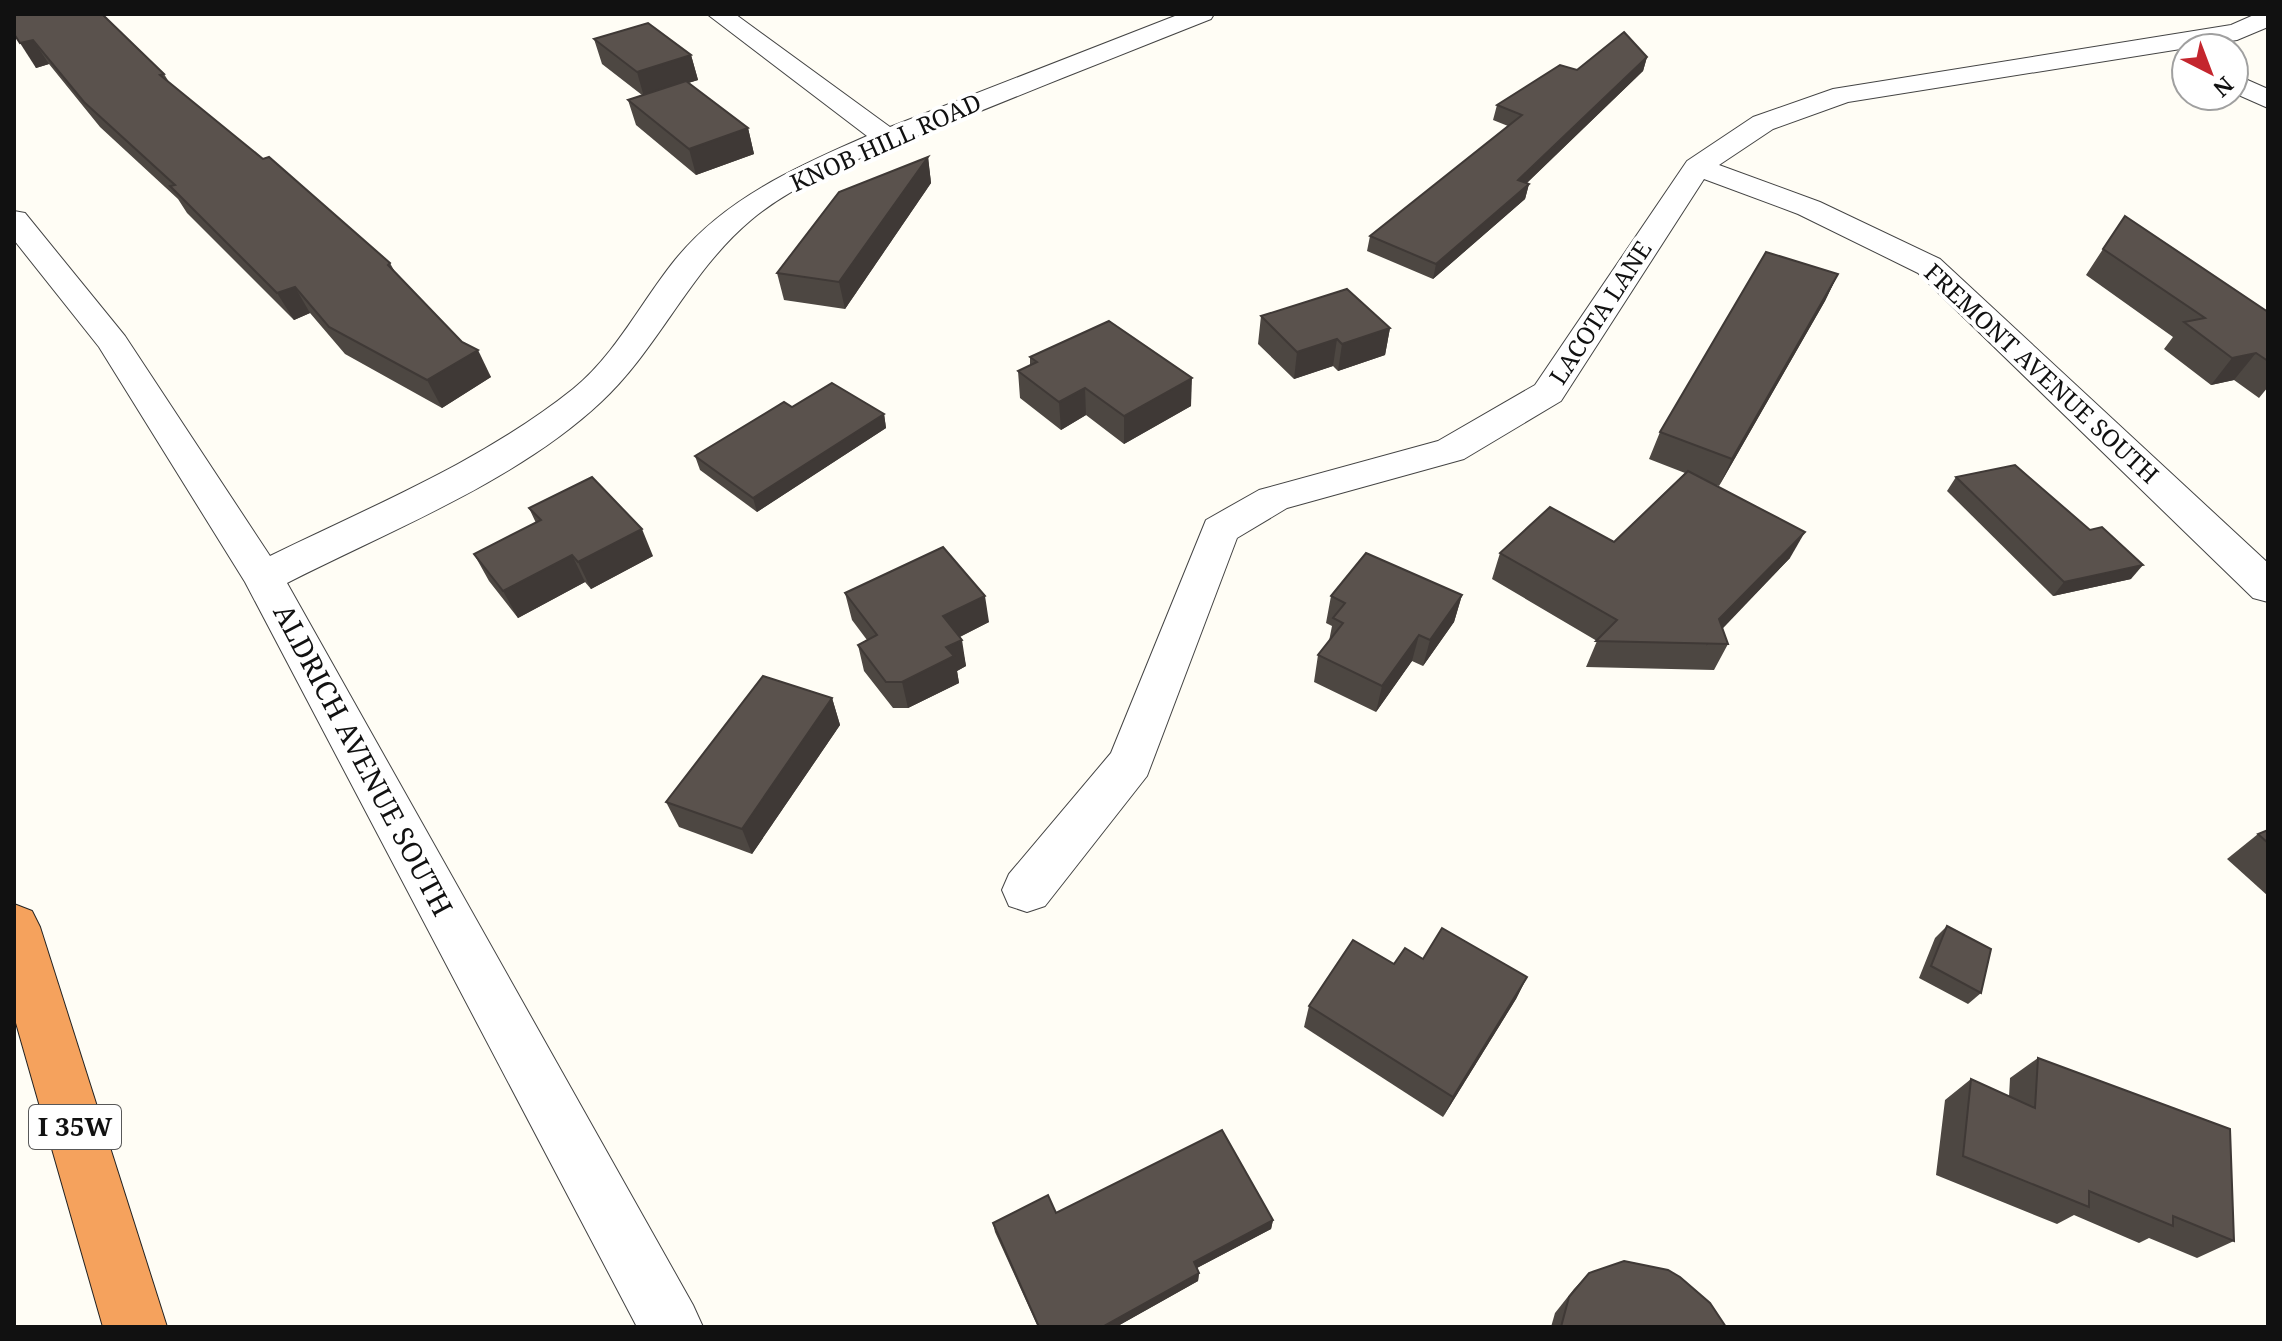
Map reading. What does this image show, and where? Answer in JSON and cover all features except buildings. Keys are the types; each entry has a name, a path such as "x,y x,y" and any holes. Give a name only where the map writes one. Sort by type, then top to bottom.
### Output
{"highway":[{"name":"I 35W","path":"14,927 135,1327"}],"street":[{"path":"719,14 887,138"},
{"name":"KNOB HILL ROAD","path":"263,577 468,475 541,431 589,394 688,265 741,213 801,176 887,138 1202,14"},
{"name":"LACOTA LANE","path":"2237,32 2268,18"},
{"name":"LACOTA LANE","path":"1027,890 1130,763 1220,530 1273,499 1451,450 1548,393 1697,167 1763,123 1843,95 2170,51"},
{"path":"2250,90 2268,100"},
{"name":"FREMONT AVENUE SOUTH","path":"1697,167 1809,208 1929,266 2268,587"},
{"name":"ALDRICH AVENUE SOUTH","path":"14,220 113,343 263,577 671,1327"}]}
